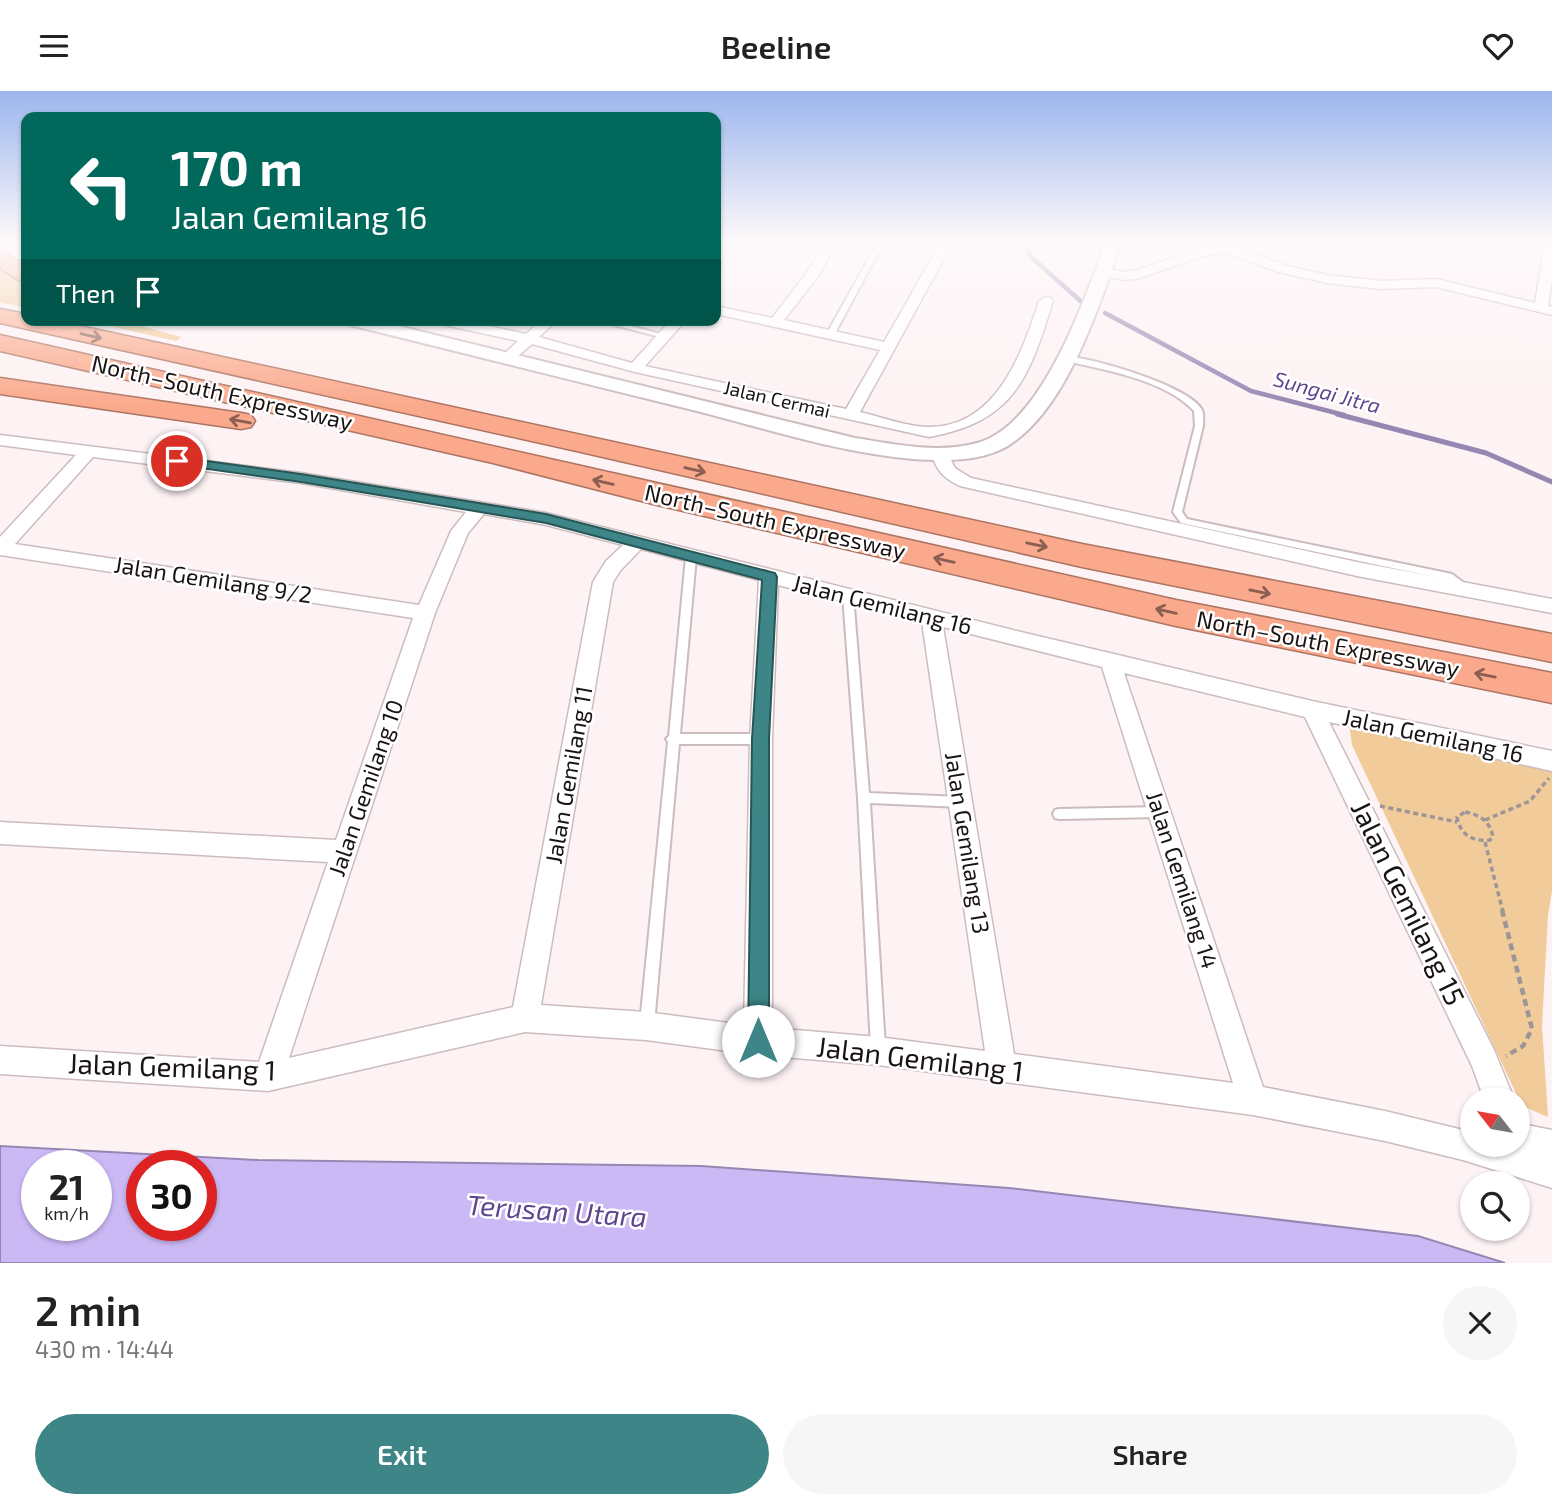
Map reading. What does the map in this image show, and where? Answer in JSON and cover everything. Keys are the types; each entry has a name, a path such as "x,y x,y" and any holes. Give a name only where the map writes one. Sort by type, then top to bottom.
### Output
{"highway":[{"name":"North–South Expressway","path":"0,316 21,321"},
{"name":"North–South Expressway","path":"45,326 508,428 583,442 800,494 1176,575 1552,648"},
{"path":"144,326 234,354 515,420 583,442"},
{"name":"North–South Expressway","path":"0,343 494,454 550,470 1176,613 1552,688"},
{"path":"0,386 197,414 480,463 550,470"}],"street":[{"path":"775,323 795,297"},
{"path":"850,416 916,297"},
{"path":"376,326 794,429 871,445 940,454 977,450 999,442 1018,428 1049,388 1083,323 1093,297"},
{"path":"1492,297 1547,310"},
{"name":"Jalan Cermai","path":"468,326 530,339 635,368 929,432 950,430 983,417 1015,381 1032,347 1046,301"},
{"path":"721,311 888,347"},
{"path":"507,358 544,326"},
{"path":"635,368 673,326"},
{"name":"Jalan Gemilang 16","path":"0,440 288,476 546,519 931,618 1312,710 1552,761"},
{"path":"1,548 89,451"},
{"path":"940,454 944,469 951,476 966,481 1357,569 1552,606"},
{"name":"Jalan Gemilang 10","path":"268,1077 425,613 460,531 480,506"},
{"name":"Jalan Gemilang 11","path":"525,1018 603,582 636,543"},
{"name":"Jalan Gemilang 9/2","path":"1,548 425,613"},
{"path":"758,1041 761,739 769,577"},
{"name":"Jalan Gemilang 13","path":"931,618 1002,1067"},
{"name":"Jalan Gemilang 14","path":"1111,661 1253,1100"},
{"name":"Jalan Gemilang 15","path":"1312,710 1359,801 1484,1060 1494,1087"},
{"path":"0,833 344,852"},
{"name":"Jalan Gemilang 1","path":"0,1060 268,1077 525,1018 646,1026 758,1041 878,1051 1253,1100 1460,1142"},
{"name":"Jalan Gemilang 1","path":"1530,1154 1552,1145"}],"lane":[{"path":"830,335 851,297"},
{"path":"623,326 664,336"},
{"path":"1065,358 1125,373 1176,392 1192,403 1199,412 1199,426 1177,512 1184,521 1452,577 1469,590"},
{"path":"646,1026 691,557"},
{"path":"848,595 864,798 878,1051"},
{"path":"672,739 761,739"},
{"path":"864,798 961,802"},
{"path":"1059,814 1160,812"}],"path":[{"path":"1485,820 1530,801 1552,774"},
{"path":"1359,801 1457,822"},
{"path":"1465,812 1485,820 1493,837 1485,842 1464,833 1457,817 1465,812"},
{"path":"1484,1060 1506,1056 1523,1046 1532,1029 1485,842"}],"shaded area":[{"path":"0,297 21,297 21,307 0,302"},
{"path":"109,326 142,326 181,337 176,341"},
{"path":"1349,724 1552,767 1552,891 1548,915 1542,1026 1548,1117 1530,1109 1530,1087 1513,1087 1352,745"}],"water":[{"name":"Terusan Utara","path":"0,1146 74,1150 21,1150 21,1241 112,1241 112,1152 126,1153 126,1241 217,1241 217,1158 701,1166 1009,1188 1418,1236 1505,1263 0,1263"}],"waterway":[{"name":"Sungai Jitra","path":"1076,297 1084,304"},
{"name":"Sungai Jitra","path":"1105,313 1251,391 1344,415"},
{"name":"Sungai Jitra","path":"1337,414 1486,453 1552,482"}],"route":[{"path":"177,461 480,506 546,519 769,577 761,739 758,1041"}]}
